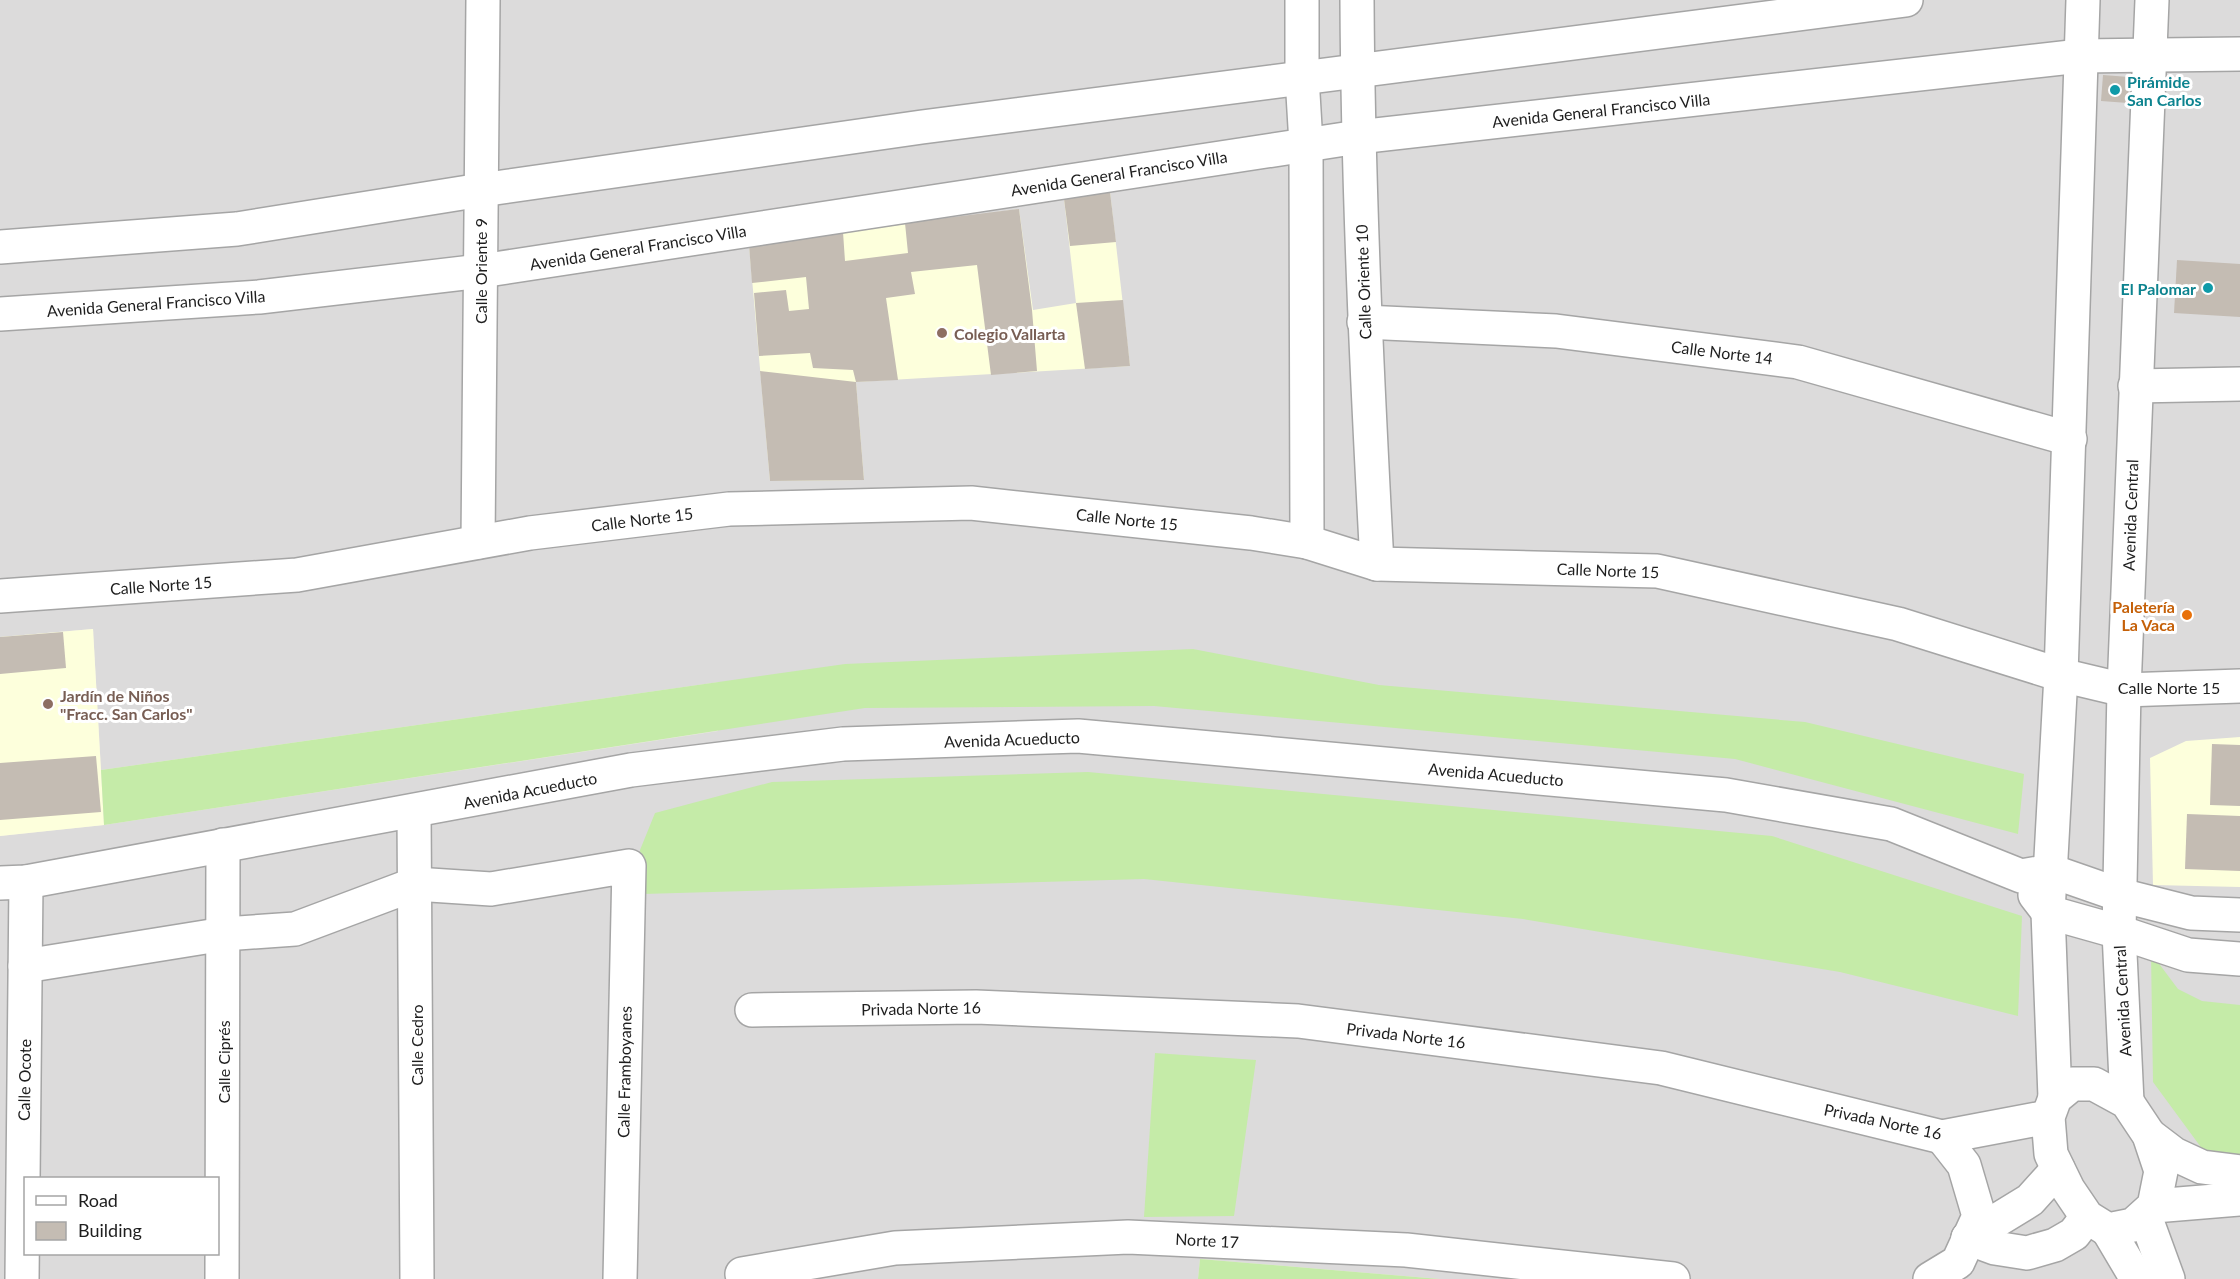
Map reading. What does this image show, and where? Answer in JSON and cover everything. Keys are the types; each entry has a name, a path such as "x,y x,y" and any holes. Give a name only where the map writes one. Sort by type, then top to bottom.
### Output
{"street":[{"name":"Calle Oriente 9","path":"478,542 483,0"},
{"path":"1302,0 1302,77 1306,144 1307,542"},
{"name":"Calle Oriente 10","path":"1357,0 1358,137 1364,322 1377,564"},
{"path":"0,247 237,229 481,190 922,127 1906,0"},
{"path":"2083,0 2061,675 2036,873 2048,912 2051,1154 2068,1189 2097,1223 2137,1279"},
{"name":"Avenida Central","path":"2127,1102 2119,932 2124,690 2152,0"},
{"name":"Avenida General Francisco Villa","path":"0,314 259,297 481,271 1358,137 2080,56 2240,54"},
{"name":"Calle Norte 14","path":"1364,322 1556,331 1798,362 2070,439"},
{"path":"2135,386 2240,384"},
{"name":"Calle Norte 15","path":"0,596 297,575 530,533 729,509 971,502 1251,533 1307,542 1377,564 1656,570 1898,624 2061,675 2124,690 2240,686"},
{"name":"Avenida Acueducto","path":"13,882 414,812 631,770 843,744 1078,736 1726,795 1891,824 2036,873 2120,896 2191,913 2240,915"},
{"name":"Calle Cedro","path":"414,812 417,1279"},
{"name":"Calle Ciprés","path":"222,1279 224,845"},
{"name":"Calle Framboyanes","path":"415,884 491,889 628,866 620,1279"},
{"name":"Calle Ocote","path":"13,882 26,966 22,1279"},
{"path":"26,966 224,933 295,929 415,884"},
{"path":"2048,912 2188,955 2240,959"},
{"name":"Privada Norte 16","path":"752,1010 976,1007 1298,1022 1660,1068 1956,1134 2051,1108"},
{"path":"1968,1238 1995,1248 2026,1252 2055,1245 2097,1223 2133,1225 2149,1211 2161,1171 2149,1136 2127,1102 2094,1084 2072,1084 2051,1108"},
{"path":"1930,1279 1958,1262 1979,1216 1956,1134"},
{"path":"2149,1136 2174,1154 2202,1167 2240,1172"},
{"path":"1968,1238 2030,1200 2058,1169"},
{"path":"2149,1211 2240,1199"},
{"path":"2149,1211 2168,1279"},
{"name":"Norte 17","path":"742,1274 895,1248 1128,1237 1406,1250 1673,1279"}],"shaded area":[{"path":"0,0 2240,0 2240,1279 1440,1279 1200,1259 1198,1279 0,1279 0,836 104,825 718,731 719,682 101,770 93,629 0,637"},
{"name":"Colegio Vallarta","path":"1110,192 1130,366 856,382 864,480 770,481 749,245 1019,209 1033,310 1076,303 1064,199"},
{"name":"Jardín de Niños \"Fracc. San Carlos\"","path":"93,629 104,825 0,836 0,637"},
{"path":"2240,737 2240,887 2153,885 2150,758 2186,741"}],"green space":[{"path":"1193,649 1379,685 1805,722 2024,774 2018,834 1735,759 1154,706 865,708 104,825 101,770 845,664"},
{"path":"1088,772 1772,836 2022,916 2018,1016 1840,972 1523,919 1144,879 643,894 640,850 655,813 772,782"},
{"path":"2151,953 2178,989 2202,1001 2240,1005 2240,1175 2214,1165 2153,1082"},
{"path":"1155,1053 1256,1060 1234,1216 1144,1217"},
{"path":"1200,1259 1440,1279 1198,1279"}],"building":[{"path":"2103,75 2129,77 2128,103 2101,101"},
{"path":"1110,192 1116,242 1070,246 1064,199"},
{"path":"1019,209 1037,371 991,375 977,265 911,272 915,294 886,298 898,380 856,382 853,370 813,368 810,353 759,356 754,293 786,290 789,311 809,309 806,277 752,283 749,245 843,232 845,261 908,253 905,223"},
{"name":"El Palomar","path":"2177,260 2240,264 2240,317 2174,313"},
{"path":"1123,300 1130,366 1085,369 1076,303"},
{"path":"760,371 856,382 864,480 770,481"},
{"path":"63,632 66,668 0,674 0,637"},
{"path":"2212,744 2240,745 2240,806 2210,805"},
{"path":"96,756 101,812 0,820 0,763"},
{"path":"2187,814 2240,816 2240,871 2185,869"}],"place":[{"name":"Pirámide San Carlos","path":"2115,90"},
{"name":"El Palomar","path":"2208,288"},
{"name":"Colegio Vallarta","path":"942,333"},
{"name":"Paletería La Vaca","path":"2187,615"},
{"name":"Jardín de Niños \"Fracc. San Carlos\"","path":"48,704"}]}
